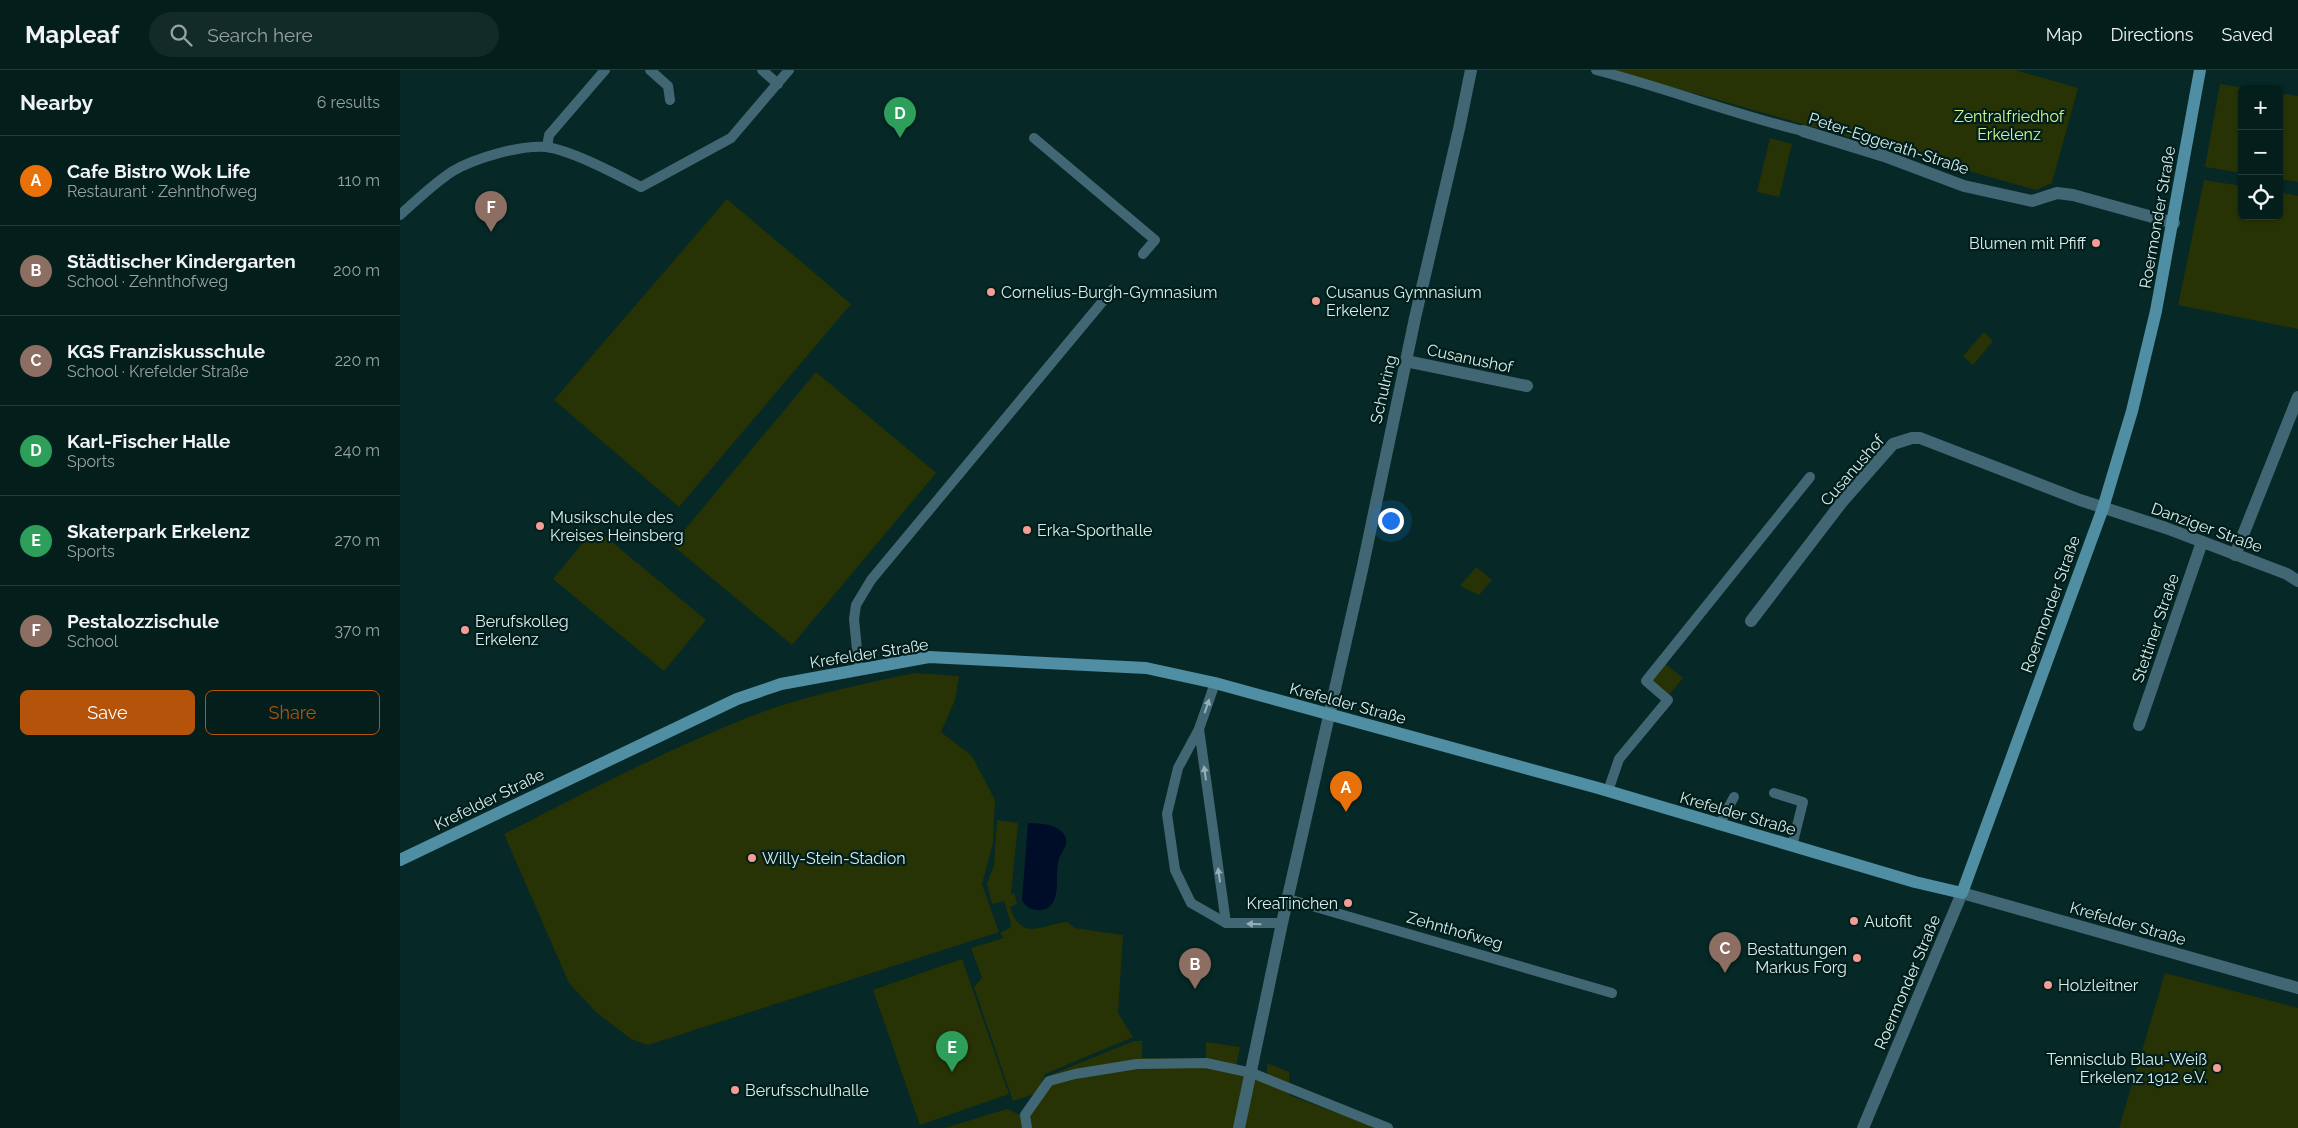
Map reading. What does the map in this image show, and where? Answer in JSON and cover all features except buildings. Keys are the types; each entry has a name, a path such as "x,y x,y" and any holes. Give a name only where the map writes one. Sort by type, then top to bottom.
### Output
{"main road":[{"name":"Roermonder Straße","path":"1962,893 2103,508 2132,411 2156,311 2174,223 2200,70"},
{"name":"Krefelder Straße","path":"401,856 737,699 781,684 929,657 1146,668 1215,683 1608,791 1792,846 1962,893"}],"street":[{"name":"Schulring","path":"1329,715 1471,70"},
{"name":"Peter-Eggerath-Straße","path":"1803,131 1884,156 1964,186 2032,202 2057,193 2073,195 2174,223"},
{"name":"Cusanushof","path":"1406,361 1527,386"},
{"path":"2235,555 2298,397"},
{"name":"Cusanushof","path":"1751,621 1842,502 1893,444 1912,438 1920,438 2103,508"},
{"name":"Danziger Straße","path":"2103,508 2202,542 2287,574 2298,581"},
{"name":"Stettiner Straße","path":"2139,725 2202,542"},
{"path":"1239,1128 1282,923 1329,715"},
{"name":"Krefelder Straße","path":"1962,893 2298,988"},
{"name":"Roermonder Straße","path":"1863,1128 1865,1119 1962,893"}],"lane":[{"path":"547,147 550,135 605,70"},
{"path":"650,70 668,86 670,100"},
{"path":"762,70 778,84"},
{"path":"400,215 454,170 493,155 534,147 547,147 563,151 641,187 731,138 789,70"},
{"name":"Peter-Eggerath-Straße","path":"1596,70 1645,83 1763,121 1803,131"},
{"path":"1034,138 1155,240 1143,254"},
{"path":"859,670 854,619 856,605 871,580 1113,289"},
{"name":"Cusanushof","path":"1608,791 1619,759 1668,700 1646,681 1810,476"},
{"path":"1215,683 1199,729 1178,768 1167,814 1175,870 1191,904 1226,923 1282,923"},
{"path":"1199,729 1226,923"},
{"path":"1774,793 1803,802 1792,846"},
{"path":"1720,825 1734,797"},
{"name":"Zehnthofweg","path":"1288,899 1612,993"},
{"path":"1027,1128 1025,1115 1049,1081 1075,1074 1137,1064 1206,1063 1252,1073 1388,1128"}],"green space":[{"name":"Zentralfriedhof Erkelenz","path":"1612,70 2015,70 2078,88 2052,183 2036,190"},
{"path":"2220,84 2238,87 2238,172 2205,167"},
{"path":"2283,94 2298,96 2298,182 2283,180"},
{"path":"1770,138 1792,144 1779,197 1757,192"},
{"path":"2204,180 2238,185 2238,220 2283,220 2283,193 2298,196 2298,329 2178,305"},
{"path":"727,199 851,304 679,507 554,400"},
{"path":"1984,332 1993,341 1973,365 1963,356"},
{"path":"816,372 936,473 792,645 672,545"},
{"path":"595,528 706,620 664,671 553,579"},
{"path":"1476,567 1492,580 1479,595 1460,586"},
{"path":"1664,663 1683,678 1668,696 1649,681"},
{"name":"Willy-Stein-Stadion","path":"915,673 959,676 955,700 941,732 972,756 995,800 993,843 982,884 999,932 648,1045 631,1039 597,1013 569,983 504,834 659,757 754,715 813,696"},
{"path":"997,820 1018,823 1011,893 1015,895 1017,904 1010,907 1020,925 1034,929 1067,922 1075,928 1123,935 1118,1013 1133,1037 1045,1074 1038,1093 1013,1101 974,987 982,978 971,948 1004,938 1000,933 1010,928 1011,924 1004,901 992,904 987,884 994,865"},
{"path":"962,959 1009,1094 920,1125 873,990"},
{"name":"Tennisclub Blau-Weiß Erkelenz 1912 e.V.","path":"2165,973 2298,1008 2298,1128 2119,1128"},
{"path":"1134,1041 1142,1041 1142,1058 1206,1059 1206,1042 1240,1047 1236,1067 1267,1077 1267,1063 1289,1072 1289,1095 1378,1128 1030,1128 1027,1116 1048,1076"},
{"path":"1007,1109 1022,1116 1025,1128 945,1128"}],"water":[{"path":"1028,823 1046,824 1055,827 1062,832 1066,839 1058,864 1055,898 1049,907 1039,910 1029,908 1022,900"}],"place":[{"name":"Karl-Fischer Halle","path":"900,138"},
{"name":"Pestalozzischule","path":"491,232"},
{"name":"Blumen mit Pfiff","path":"2096,243"},
{"name":"Cornelius-Burgh-Gymnasium","path":"991,292"},
{"name":"Cusanus Gymnasium Erkelenz","path":"1316,301"},
{"name":"Musikschule des Kreises Heinsberg","path":"540,526"},
{"name":"Erka-Sporthalle","path":"1027,530"},
{"name":"Berufskolleg Erkelenz","path":"465,630"},
{"name":"Cafe Bistro Wok Life","path":"1346,812"},
{"name":"Willy-Stein-Stadion","path":"752,858"},
{"name":"KreaTinchen","path":"1348,903"},
{"name":"Autofit","path":"1854,921"},
{"name":"Bestattungen Markus Forg","path":"1857,958"},
{"name":"KGS Franziskusschule","path":"1725,973"},
{"name":"Holzleitner","path":"2048,985"},
{"name":"Städtischer Kindergarten","path":"1195,989"},
{"name":"Tennisclub Blau-Weiß Erkelenz 1912 e.V.","path":"2217,1068"},
{"name":"Skaterpark Erkelenz","path":"952,1072"},
{"name":"Berufsschulhalle","path":"735,1090"}]}
